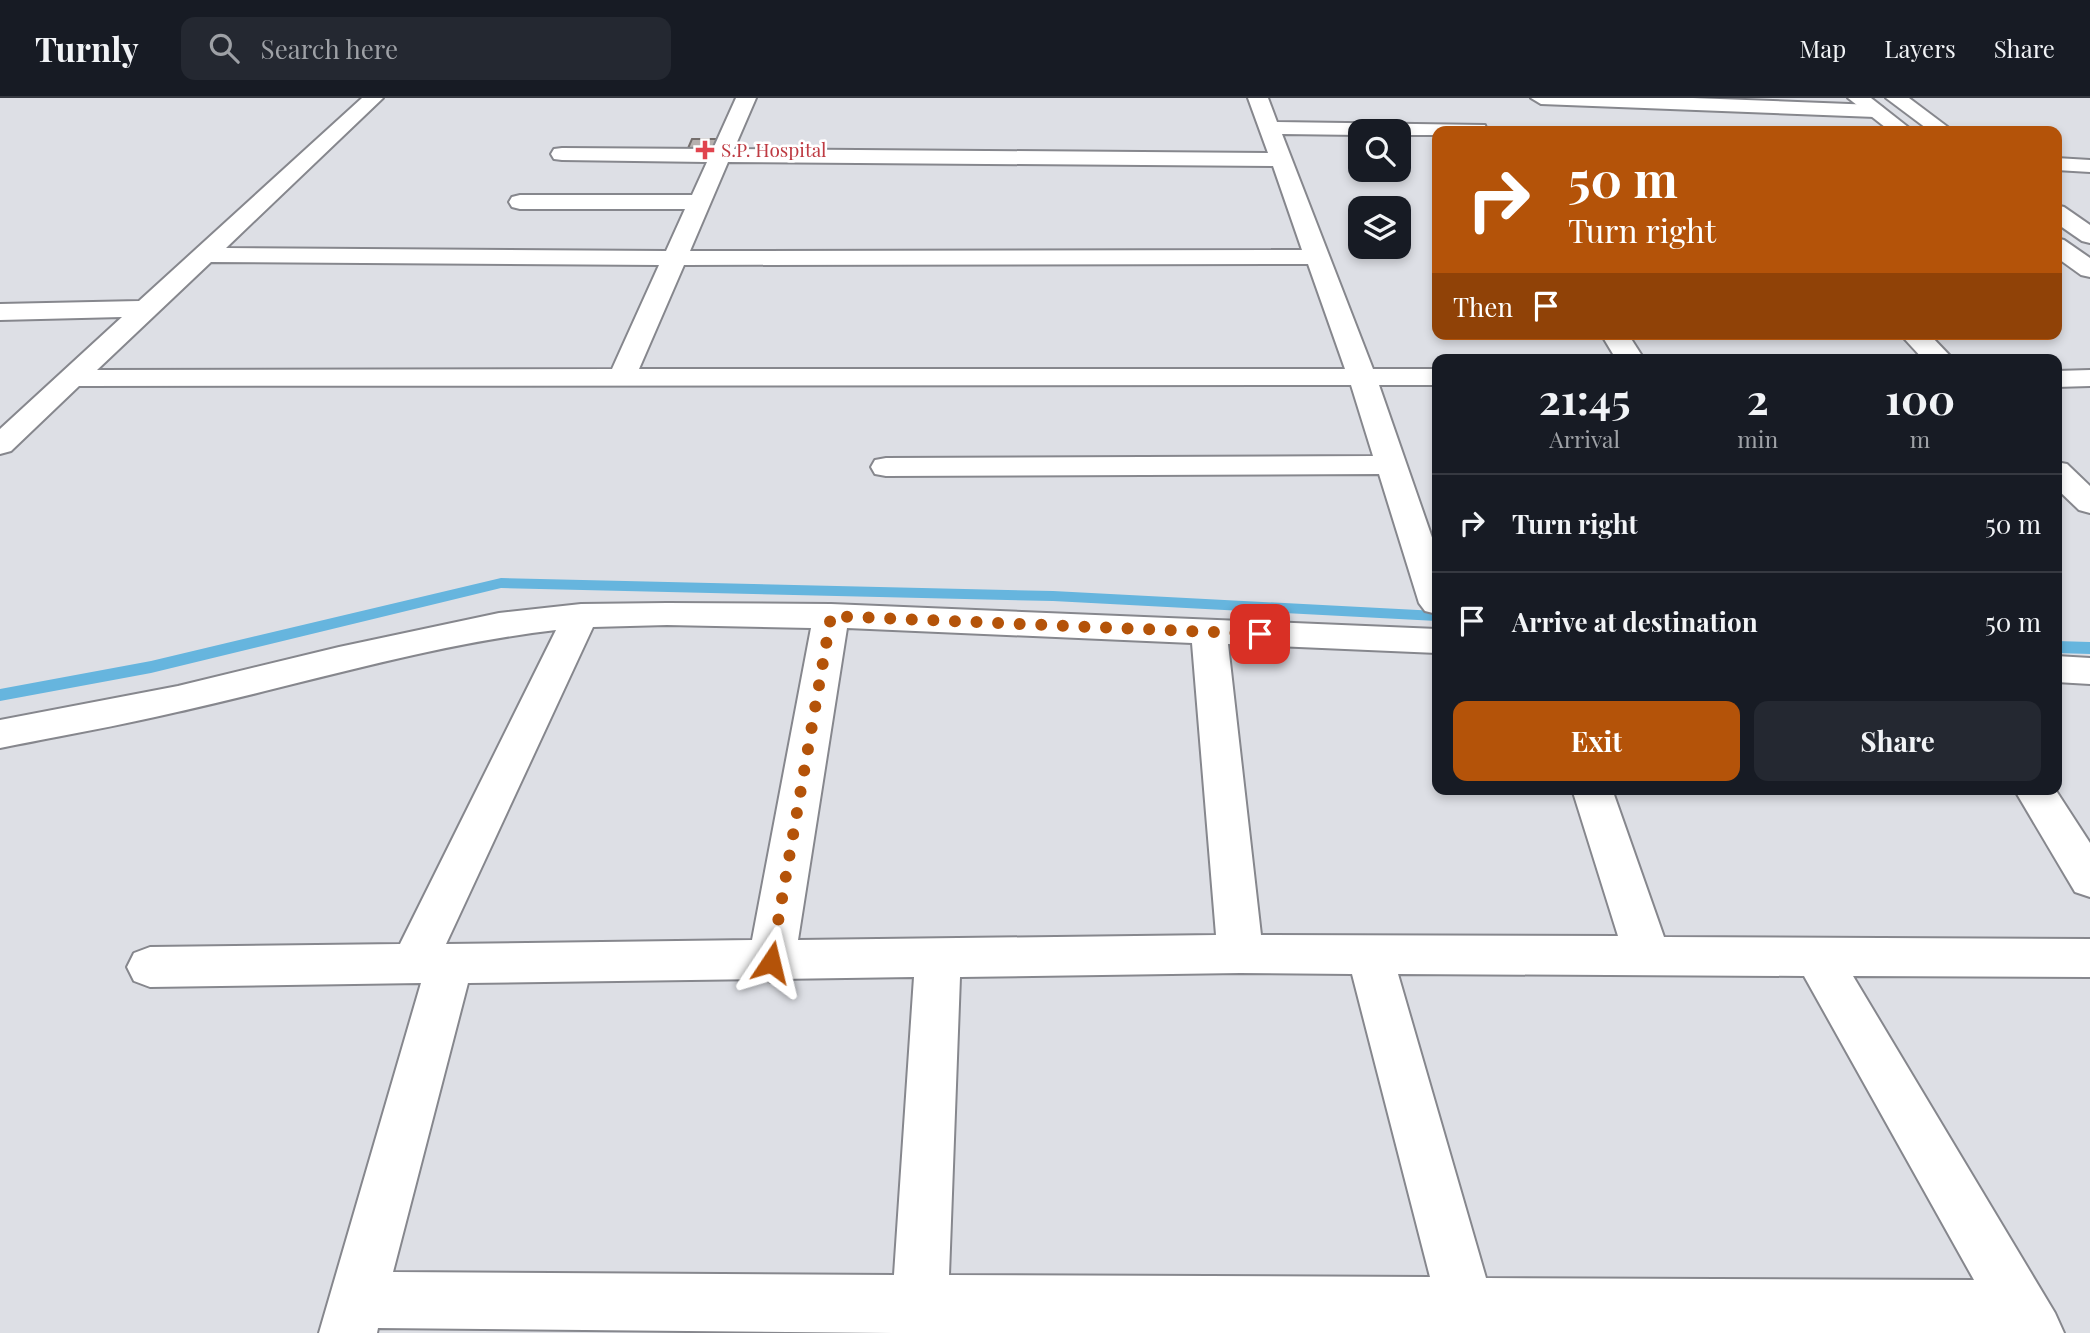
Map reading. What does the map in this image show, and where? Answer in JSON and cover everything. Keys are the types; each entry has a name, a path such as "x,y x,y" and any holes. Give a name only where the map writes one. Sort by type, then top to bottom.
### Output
{"main road":[{"path":"0,445 373,98"},
{"path":"622,377 746,98"},
{"path":"1258,98 1362,377 1432,590"},
{"path":"1541,98 1875,111"},
{"path":"1858,98 1896,126"},
{"path":"1896,98 1936,126"},
{"path":"1464,108 1476,126"},
{"path":"1269,128 1432,130"},
{"path":"562,154 1281,160"},
{"path":"2062,164 2090,166"},
{"path":"520,202 700,202"},
{"path":"2062,249 2090,270"},
{"path":"203,255 675,258 1317,257"},
{"path":"0,312 144,309"},
{"path":"1919,340 1934,354"},
{"path":"70,378 1432,377"},
{"path":"2062,379 2090,378"},
{"path":"886,467 1391,465"},
{"path":"2062,477 2090,503"},
{"path":"581,616 432,964 353,1316 2028,1321"},
{"path":"0,734 178,699 339,659 499,625 581,616 831,616 1432,641"},
{"path":"771,962 831,616"},
{"path":"1209,632 1240,954"},
{"path":"2062,669 2090,671"},
{"path":"1594,795 1648,957"},
{"path":"2038,795 2090,880"},
{"path":"150,967 771,962 938,956 1240,954 2090,958"},
{"path":"920,1318 938,956"},
{"path":"1370,956 1469,1320"},
{"path":"1817,957 2028,1321"}],"building":[{"path":"692,139 719,139 713,153 686,153"}],"waterway":[{"path":"0,695 151,667 501,583 1053,596 1432,616"},
{"path":"2062,647 2090,648"}],"place":[{"name":"S.P. Hospital","path":"705,150"}],"route":[{"path":"771,962 831,616 1260,634"}]}
